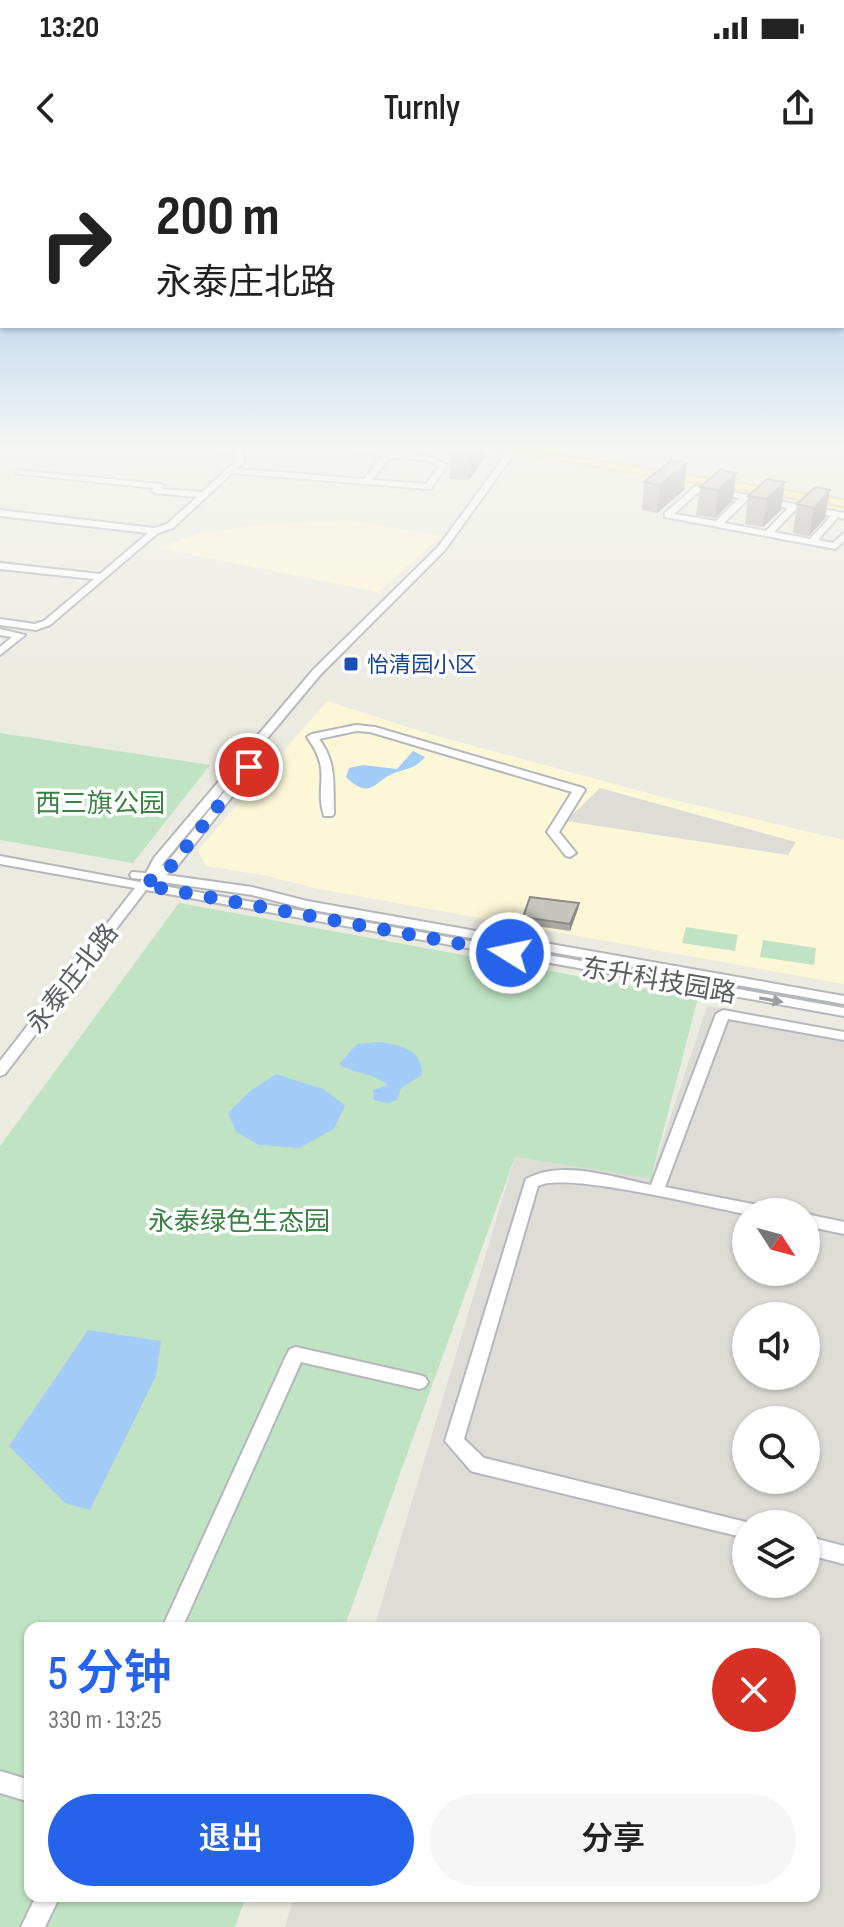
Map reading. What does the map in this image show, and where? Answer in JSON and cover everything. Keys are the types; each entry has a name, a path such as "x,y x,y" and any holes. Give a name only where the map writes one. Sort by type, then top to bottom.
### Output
{"street":[{"path":"133,528 155,531"},
{"path":"0,622 36,627 47,623 155,531 163,528"},
{"name":"永泰庄北路","path":"0,1071 150,879 171,866 327,675 442,559 464,528"},
{"path":"736,528 840,546 844,536"},
{"path":"767,534 772,528"},
{"path":"812,542 827,528"},
{"path":"0,566 102,577"},
{"path":"0,632 20,635 0,652"},
{"path":"328,814 331,777 324,751 312,737 356,728 371,729 579,790 553,832 570,853"},
{"path":"0,852 150,879"},
{"path":"0,860 150,879"},
{"name":"东升科技园路","path":"150,879 252,891 307,905 844,1000"},
{"name":"东升科技园路","path":"150,879 844,1012"},
{"path":"656,1191 723,1014 844,1036"},
{"path":"732,1206 560,1175 544,1176 531,1183 454,1441 478,1465 732,1527"},
{"path":"820,1223 844,1228"},
{"path":"175,1622 296,1354 419,1382"},
{"path":"820,1549 844,1555"},
{"path":"0,1782 24,1789"},
{"path":"33,1927 45,1902"}],"shaded area":[{"path":"233,528 397,528 441,536 378,592 158,548 202,533"},
{"path":"327,701 423,732 666,798 844,840 844,984 206,866 198,850"},
{"path":"600,788 796,842 788,855 566,821"},
{"path":"707,1006 844,1031 844,1927 285,1927 292,1902 820,1902 820,1622 376,1622 515,1157 651,1177"}],"green space":[{"name":"西三旗公园","path":"0,733 210,765 133,863 0,840"},
{"name":"永泰绿色生态园","path":"179,903 698,998 651,1178 515,1157 346,1622 24,1622 24,1902 244,1902 235,1927 0,1927 0,1146"},
{"path":"686,927 738,935 735,951 682,943"},
{"path":"763,940 816,948 814,965 760,957"}],"water":[{"path":"413,751 425,757 415,766 367,789 346,777 349,768 363,765 397,769"},
{"path":"382,1042 404,1048 415,1055 422,1075 401,1088 397,1100 387,1103 374,1100 373,1090 388,1085 339,1064 357,1044"},
{"path":"276,1074 323,1089 345,1105 334,1129 299,1148 259,1145 236,1132 228,1113 250,1091"},
{"path":"88,1330 161,1341 156,1376 90,1510 65,1503 9,1446"}],"building":[{"path":"530,897 579,903 570,924 523,917"}],"place":[{"name":"怡清园小区","path":"351,664"}],"route":[{"path":"249,767 171,866 144,885 510,953"}]}
